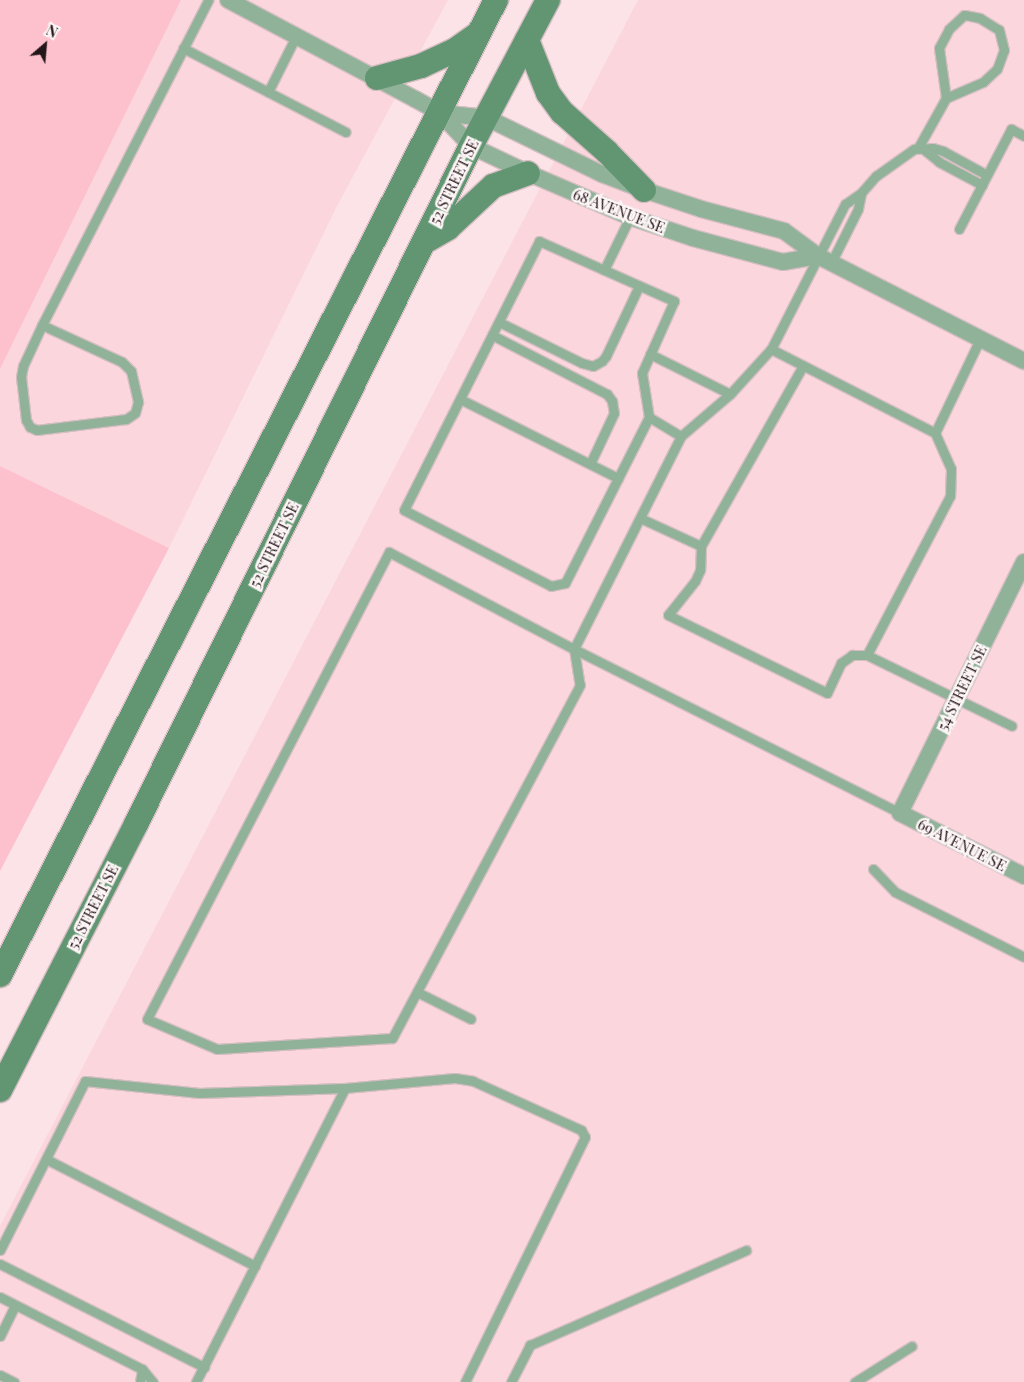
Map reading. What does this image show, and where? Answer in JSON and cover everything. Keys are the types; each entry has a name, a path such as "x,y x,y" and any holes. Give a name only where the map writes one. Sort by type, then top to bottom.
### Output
{"main road":[{"path":"0,975 496,0"},
{"name":"52 STREET SE","path":"0,1090 136,824 471,146 548,0"},
{"path":"377,78 421,66 455,50 480,32"},
{"path":"527,40 548,93 562,112 608,152 644,190"},
{"path":"424,242 448,228 493,186 528,173"}],"street":[{"name":"68 AVENUE SE","path":"228,0 440,113 471,146 528,173 630,217 693,238 782,262 825,260"},
{"name":"68 AVENUE SE","path":"440,113 487,118 602,174 644,190 701,209 784,231 825,260 1024,361"},
{"name":"54 STREET SE","path":"900,813 1024,562"},
{"name":"69 AVENUE SE","path":"900,813 1024,876"}],"lane":[{"path":"42,325 122,362 131,371 138,402 134,413 126,419 38,430 30,427 24,414 21,377 42,325 208,0"},
{"path":"920,148 946,98 939,48 949,29 964,15 980,18 999,30 1004,50 997,69 983,82 946,98"},
{"path":"268,92 296,36"},
{"path":"183,48 346,132"},
{"path":"959,229 1011,129 1024,136"},
{"path":"920,148 939,162 982,185"},
{"path":"825,260 845,204 861,193 868,183 908,151 920,148 944,151 988,175"},
{"path":"861,193 858,209 771,349 730,394 682,436 574,648 580,685 392,1038 217,1049 147,1019 389,552 574,648 900,813"},
{"path":"604,270 630,217"},
{"path":"539,241 639,286 674,302 642,373 649,418 565,583 551,586 404,510 539,241"},
{"path":"499,322 592,366 598,364 606,356 639,286"},
{"path":"492,335 607,394 612,401 614,413 590,464"},
{"path":"935,433 980,339"},
{"path":"771,349 935,433 951,468 950,496 867,655"},
{"path":"650,354 730,394"},
{"path":"803,366 702,546 700,570 695,581 668,615 827,693 841,664 852,655 867,655 1012,726"},
{"path":"460,399 618,478"},
{"path":"649,418 682,436"},
{"path":"640,518 702,546"},
{"path":"873,869 895,892 1024,957"},
{"path":"417,992 471,1019"},
{"path":"0,1250 85,1081 199,1093 344,1088 455,1078 473,1080 581,1130 585,1137 465,1382"},
{"path":"196,1382 344,1088"},
{"path":"46,1159 255,1266"},
{"path":"511,1382 530,1345 746,1250"},
{"path":"0,1264 204,1367"},
{"path":"0,1297 142,1369 154,1382"},
{"path":"0,1336 15,1305"},
{"path":"856,1382 912,1346"},
{"path":"140,1382 142,1369"},
{"path":"0,1375 14,1382"}],"shaded area":[{"path":"0,0 181,0 0,369"},
{"path":"181,0 448,0 337,206 169,548 0,466 0,369"},
{"path":"638,0 1024,0 1024,1382 0,1382 0,1226"},
{"path":"0,466 169,548 0,871"}]}
